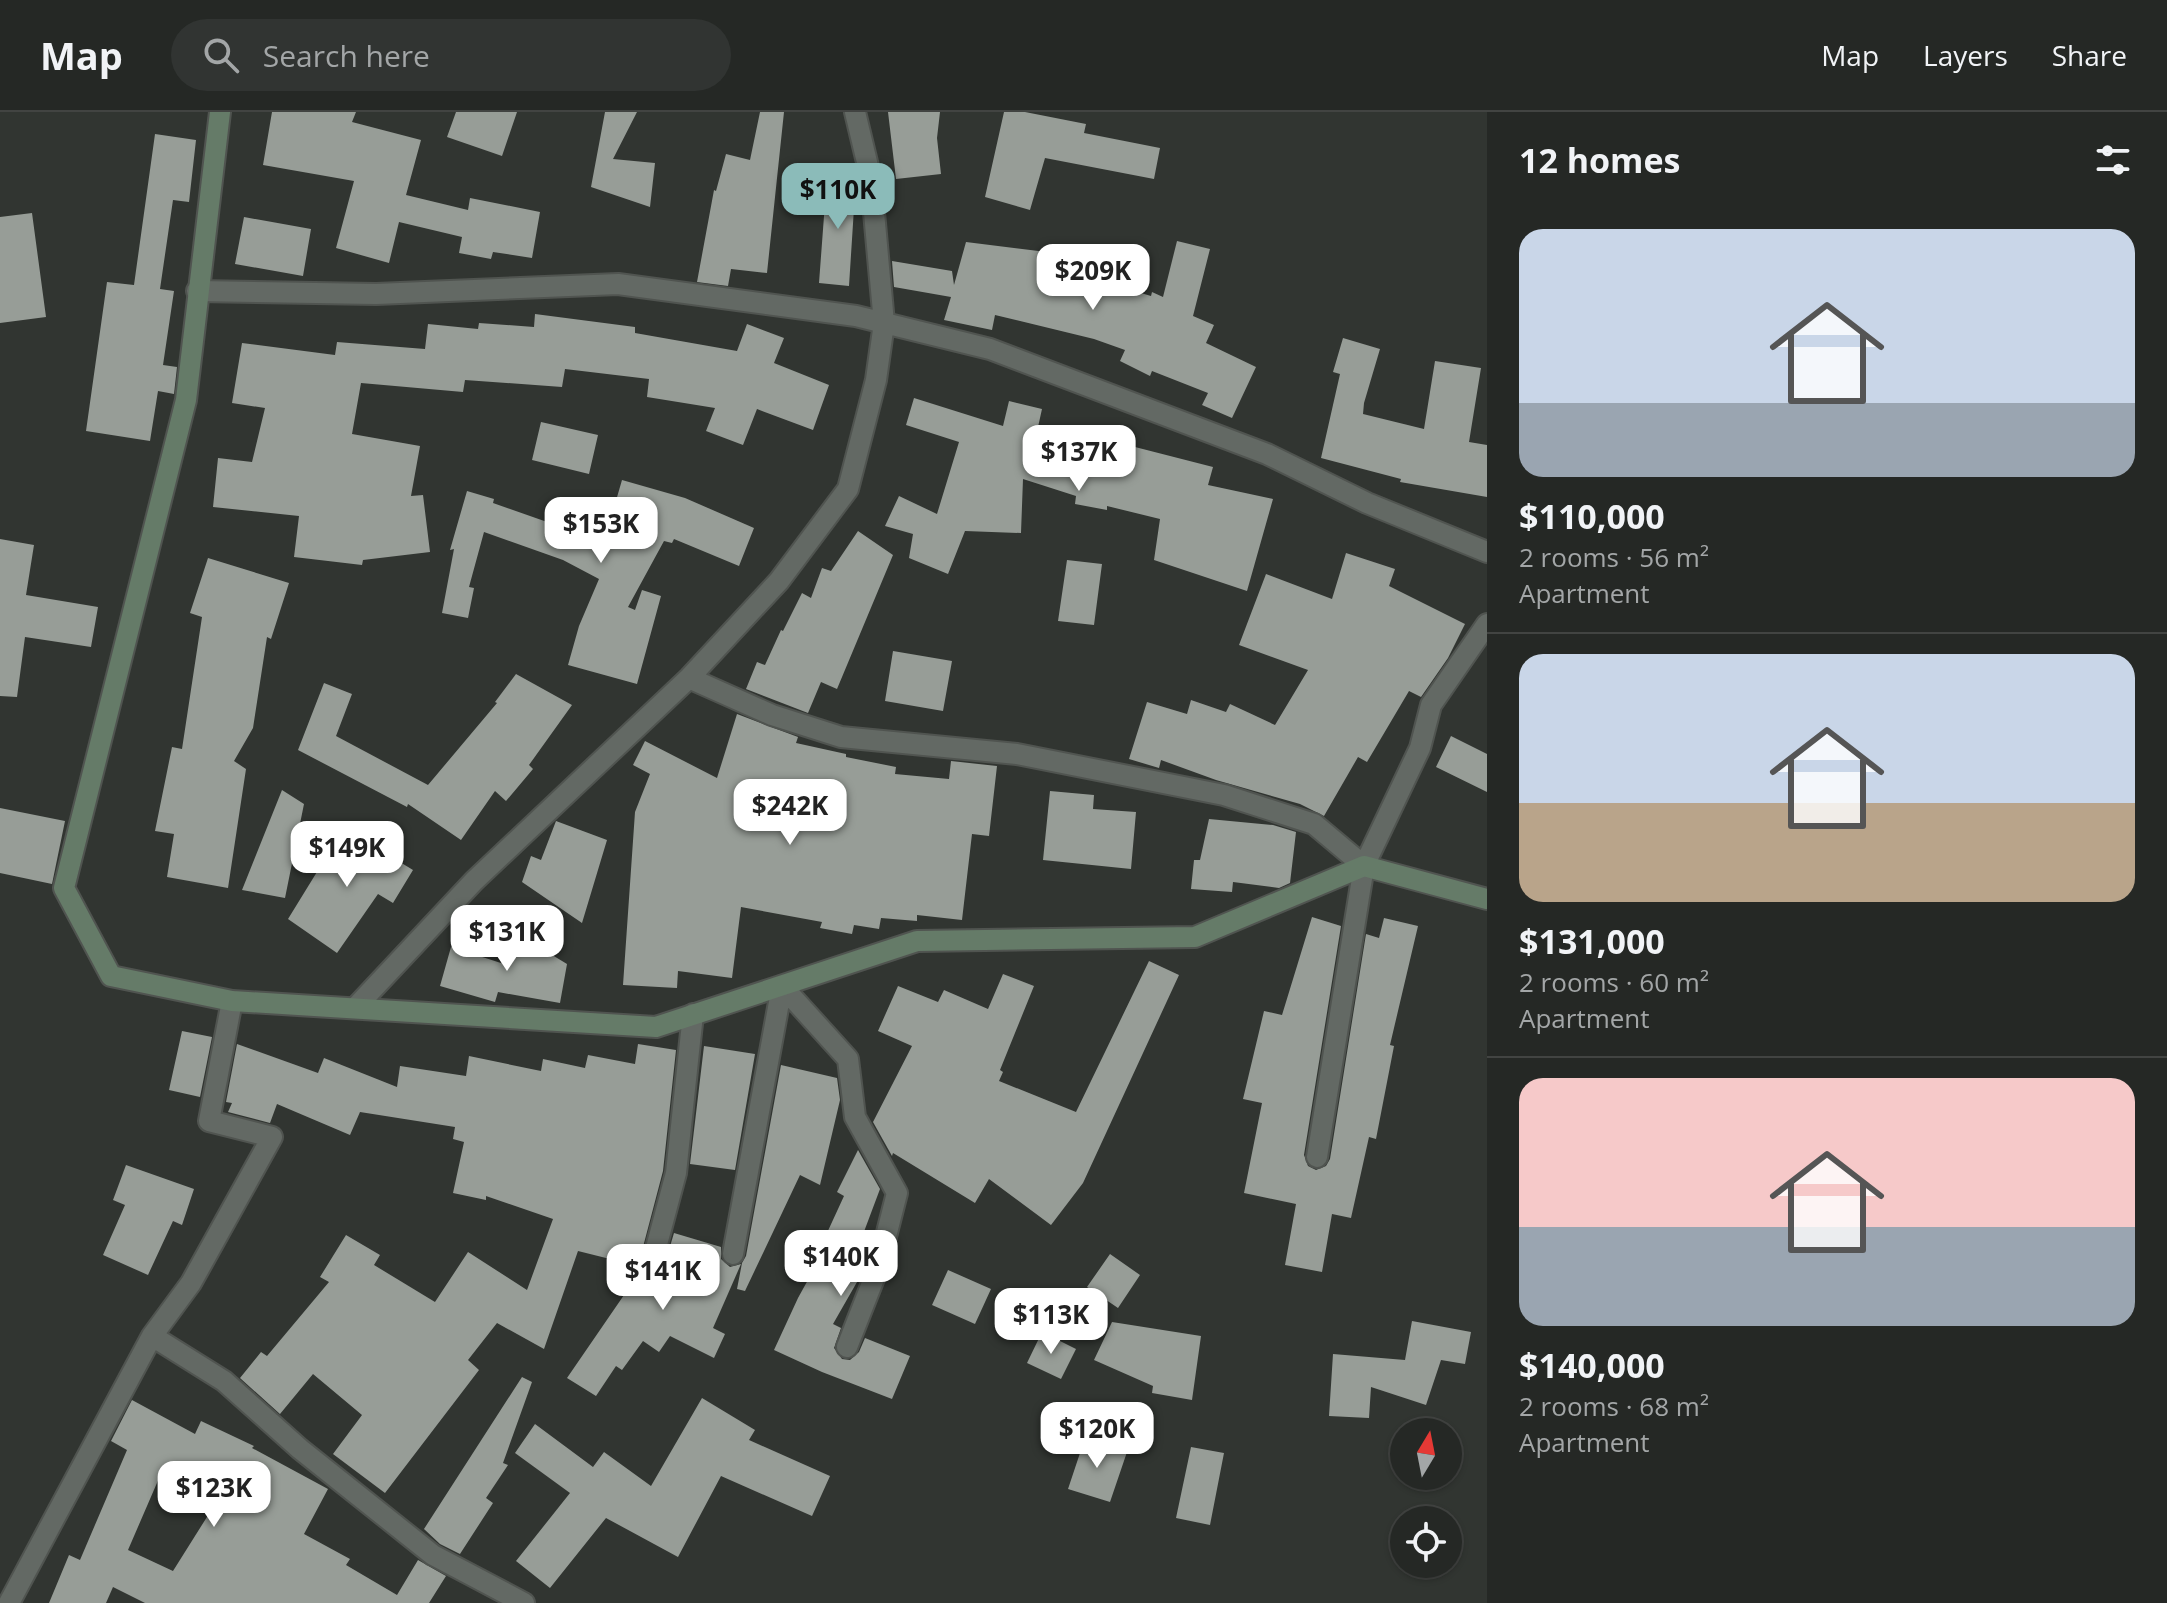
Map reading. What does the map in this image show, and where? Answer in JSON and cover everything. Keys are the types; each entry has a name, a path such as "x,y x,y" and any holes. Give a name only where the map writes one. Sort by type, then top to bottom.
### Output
{"street":[{"path":"220,112 186,400 64,888 111,976 232,1001 656,1027 917,941 1195,937 1364,866"},
{"path":"355,1008 474,881 689,678 779,581 848,489 876,380 884,323 871,179 855,112"},
{"path":"197,291 376,294 618,284 856,316 990,349 1105,392 1267,454 1367,503 1487,552"},
{"path":"1317,1157 1364,866 1420,748 1431,705 1487,624"},
{"path":"689,678 772,715 841,737 1017,754 1224,795 1314,824 1364,866 1487,899"},
{"path":"733,1254 782,986"},
{"path":"782,986 848,1059 855,1117 897,1193 878,1268 847,1347"},
{"path":"9,1603 152,1336 191,1283 272,1137 209,1121 232,1001"},
{"path":"648,1278 676,1173 693,1014"},
{"path":"152,1336 224,1381 300,1449 433,1555 524,1603"}],"building":[{"path":"272,112 356,112 352,122 421,140 406,195 468,210 470,198 540,212 532,258 493,252 491,259 459,253 462,237 399,222 389,263 336,248 354,181 263,165"},
{"path":"456,112 517,112 502,156 447,137"},
{"path":"605,112 637,112 613,159 655,163 650,207 591,187"},
{"path":"760,112 784,112 767,273 731,269 728,286 697,282 714,190 726,154 750,160"},
{"path":"888,112 940,112 937,138 941,174 896,179"},
{"path":"1004,112 1025,112 1086,124 1084,133 1160,148 1154,179 1045,158 1030,210 985,197"},
{"path":"155,134 196,140 189,202 173,200 160,289 174,291 163,365 177,367 174,394 158,391 150,441 86,431 107,282 134,285"},
{"path":"827,176 856,177 849,286 819,283"},
{"path":"32,213 46,317 0,323 0,217"},
{"path":"244,217 311,229 303,276 235,264"},
{"path":"1177,241 1210,249 1193,316 1214,325 1206,343 1256,367 1232,418 1202,405 1208,393 1152,371 1150,376 1120,361 1125,350 1094,339 995,315 992,330 944,320 951,297 894,287 892,261 952,271 954,285 966,242 1063,254 1059,273 1163,297"},
{"path":"535,314 635,327 635,333 737,351 747,324 784,338 774,363 829,385 813,430 757,409 743,445 706,431 715,408 647,397 649,379 565,369 562,387 465,380 463,392 361,383 352,434 420,446 411,496 423,495 430,552 363,560 362,565 294,557 299,516 213,507 218,458 252,462 265,408 232,403 242,343 335,355 337,342 425,349 428,324 478,329 479,323 534,327"},
{"path":"1343,338 1380,349 1363,414 1424,429 1435,361 1481,368 1469,442 1487,445 1487,497 1400,482 1401,479 1321,458 1340,374 1333,372"},
{"path":"914,398 1003,426 1009,401 1042,409 1038,427 1079,439 1135,447 1213,467 1208,485 1273,499 1247,591 1154,560 1160,519 1107,506 1107,510 1075,504 1076,496 1023,479 1021,533 965,531 948,574 909,558 913,534 885,526 899,496 937,514 959,442 906,425"},
{"path":"541,422 598,435 589,474 532,460"},
{"path":"622,480 685,498 754,528 739,566 674,539 672,543 664,541 628,607 635,610 642,590 661,596 637,684 568,665 579,626 599,579 563,560 484,532 469,587 474,588 468,618 442,613 454,549 450,550 467,491 604,542"},
{"path":"858,531 893,555 837,689 821,682 808,713 746,689 757,662 765,665 802,593 811,598 822,568 831,571"},
{"path":"0,539 34,545 26,595 98,607 91,647 25,637 17,697 0,696"},
{"path":"1346,553 1395,569 1389,586 1465,624 1448,658 1421,697 1409,691 1367,762 1358,757 1324,816 1300,804 1216,780 1161,760 1159,768 1129,759 1147,702 1187,714 1191,700 1226,712 1230,704 1275,725 1308,670 1239,645 1266,574 1332,599"},
{"path":"208,558 289,583 271,639 267,637 253,728 234,761 246,769 228,888 167,877 174,834 155,831 172,747 182,749 202,617 190,613"},
{"path":"1067,560 1102,564 1094,625 1058,621"},
{"path":"893,651 952,661 943,711 885,701"},
{"path":"516,674 572,705 529,765 533,769 506,801 495,791 461,840 408,804 407,807 298,750 324,683 352,694 336,736 428,785 497,703"},
{"path":"737,714 798,737 796,743 896,767 895,774 949,779 951,761 997,766 989,836 972,834 962,920 917,915 917,921 881,918 879,929 854,925 852,934 820,928 822,922 741,907 732,978 678,971 677,988 623,985 635,812 650,774 633,765 645,741 717,778"},
{"path":"1451,736 1487,754 1487,792 1436,767"},
{"path":"282,790 304,804 285,898 242,890"},
{"path":"1050,791 1094,795 1093,809 1136,812 1131,869 1043,860"},
{"path":"0,808 65,821 52,884 0,873"},
{"path":"1209,819 1273,825 1296,832 1290,883 1279,888 1233,882 1232,892 1191,889 1194,860 1200,860"},
{"path":"556,821 607,840 582,923 522,882 531,856 541,860"},
{"path":"344,828 413,870 393,903 378,894 337,953 288,919"},
{"path":"1312,917 1341,926 1304,1155 1308,1166 1316,1170 1326,1166 1330,1159 1366,934 1379,938 1384,918 1418,926 1390,1045 1394,1046 1376,1139 1369,1137 1351,1218 1332,1214 1322,1272 1285,1265 1296,1204 1244,1193 1262,1103 1243,1099 1264,1011 1282,1015"},
{"path":"511,930 567,964 560,1003 498,992 495,1002 440,986 451,947 501,963"},
{"path":"1149,961 1179,975 1083,1183 1051,1225 989,1179 975,1203 893,1153 892,1156 873,1122 912,1046 878,1031 898,986 938,1002 944,990 988,1009 1003,974 1034,986 1000,1070 1003,1072 999,1081 1076,1112"},
{"path":"182,1031 212,1037 200,1097 169,1090"},
{"path":"237,1044 318,1073 324,1058 397,1087 400,1066 466,1076 469,1056 541,1071 543,1059 585,1068 588,1055 635,1064 638,1044 676,1050 663,1171 638,1266 578,1251 544,1349 497,1323 468,1360 479,1370 385,1493 333,1454 362,1415 313,1374 280,1414 240,1378 261,1352 267,1356 329,1282 320,1277 346,1235 380,1255 374,1265 435,1302 468,1252 527,1290 553,1219 486,1196 486,1200 453,1193 464,1142 453,1139 455,1127 360,1112 350,1135 277,1104 270,1123 228,1112 232,1103 226,1102"},
{"path":"704,1046 755,1054 735,1170 690,1164"},
{"path":"781,1065 837,1078 840,1100 820,1185 800,1175 745,1291 737,1289 746,1256"},
{"path":"858,1150 880,1189 850,1269 861,1275 833,1324 841,1328 834,1348 842,1359 850,1360 859,1352 865,1338 910,1356 892,1399 774,1350 819,1260 815,1259 844,1196 837,1192"},
{"path":"126,1165 194,1189 182,1225 173,1221 148,1275 103,1255 125,1205 113,1200"},
{"path":"674,1233 721,1247 721,1259 730,1267 741,1264 713,1328 725,1334 714,1358 670,1336 659,1352 643,1341 622,1370 616,1366 596,1396 567,1378 635,1279 638,1287 644,1290 658,1287"},
{"path":"1110,1254 1140,1275 1118,1308 1087,1287"},
{"path":"948,1270 991,1289 975,1324 932,1305"},
{"path":"1412,1321 1471,1332 1465,1364 1441,1360 1426,1405 1371,1387 1369,1418 1329,1416 1333,1354 1405,1360"},
{"path":"1112,1322 1201,1336 1192,1400 1152,1393 1153,1386 1094,1360"},
{"path":"1042,1332 1076,1349 1061,1379 1027,1363"},
{"path":"522,1377 532,1382 503,1463 508,1465 486,1498 493,1503 460,1554 440,1544 424,1529"},
{"path":"702,1398 755,1430 749,1440 830,1476 812,1516 721,1476 678,1557 606,1518 550,1588 516,1561 570,1493 515,1453 535,1424 593,1467 604,1452 651,1486"},
{"path":"132,1400 195,1434 201,1421 254,1446 252,1448 328,1489 304,1534 350,1559 346,1565 397,1595 418,1560 446,1576 429,1603 145,1603 113,1587 106,1603 49,1603 69,1555 80,1560 127,1450 111,1441","holes":["172,1467 220,1491 217,1501 173,1571 128,1550 163,1469 169,1472"]},
{"path":"1085,1438 1127,1452 1110,1502 1068,1489"},
{"path":"1191,1447 1224,1453 1210,1525 1176,1518"}]}
